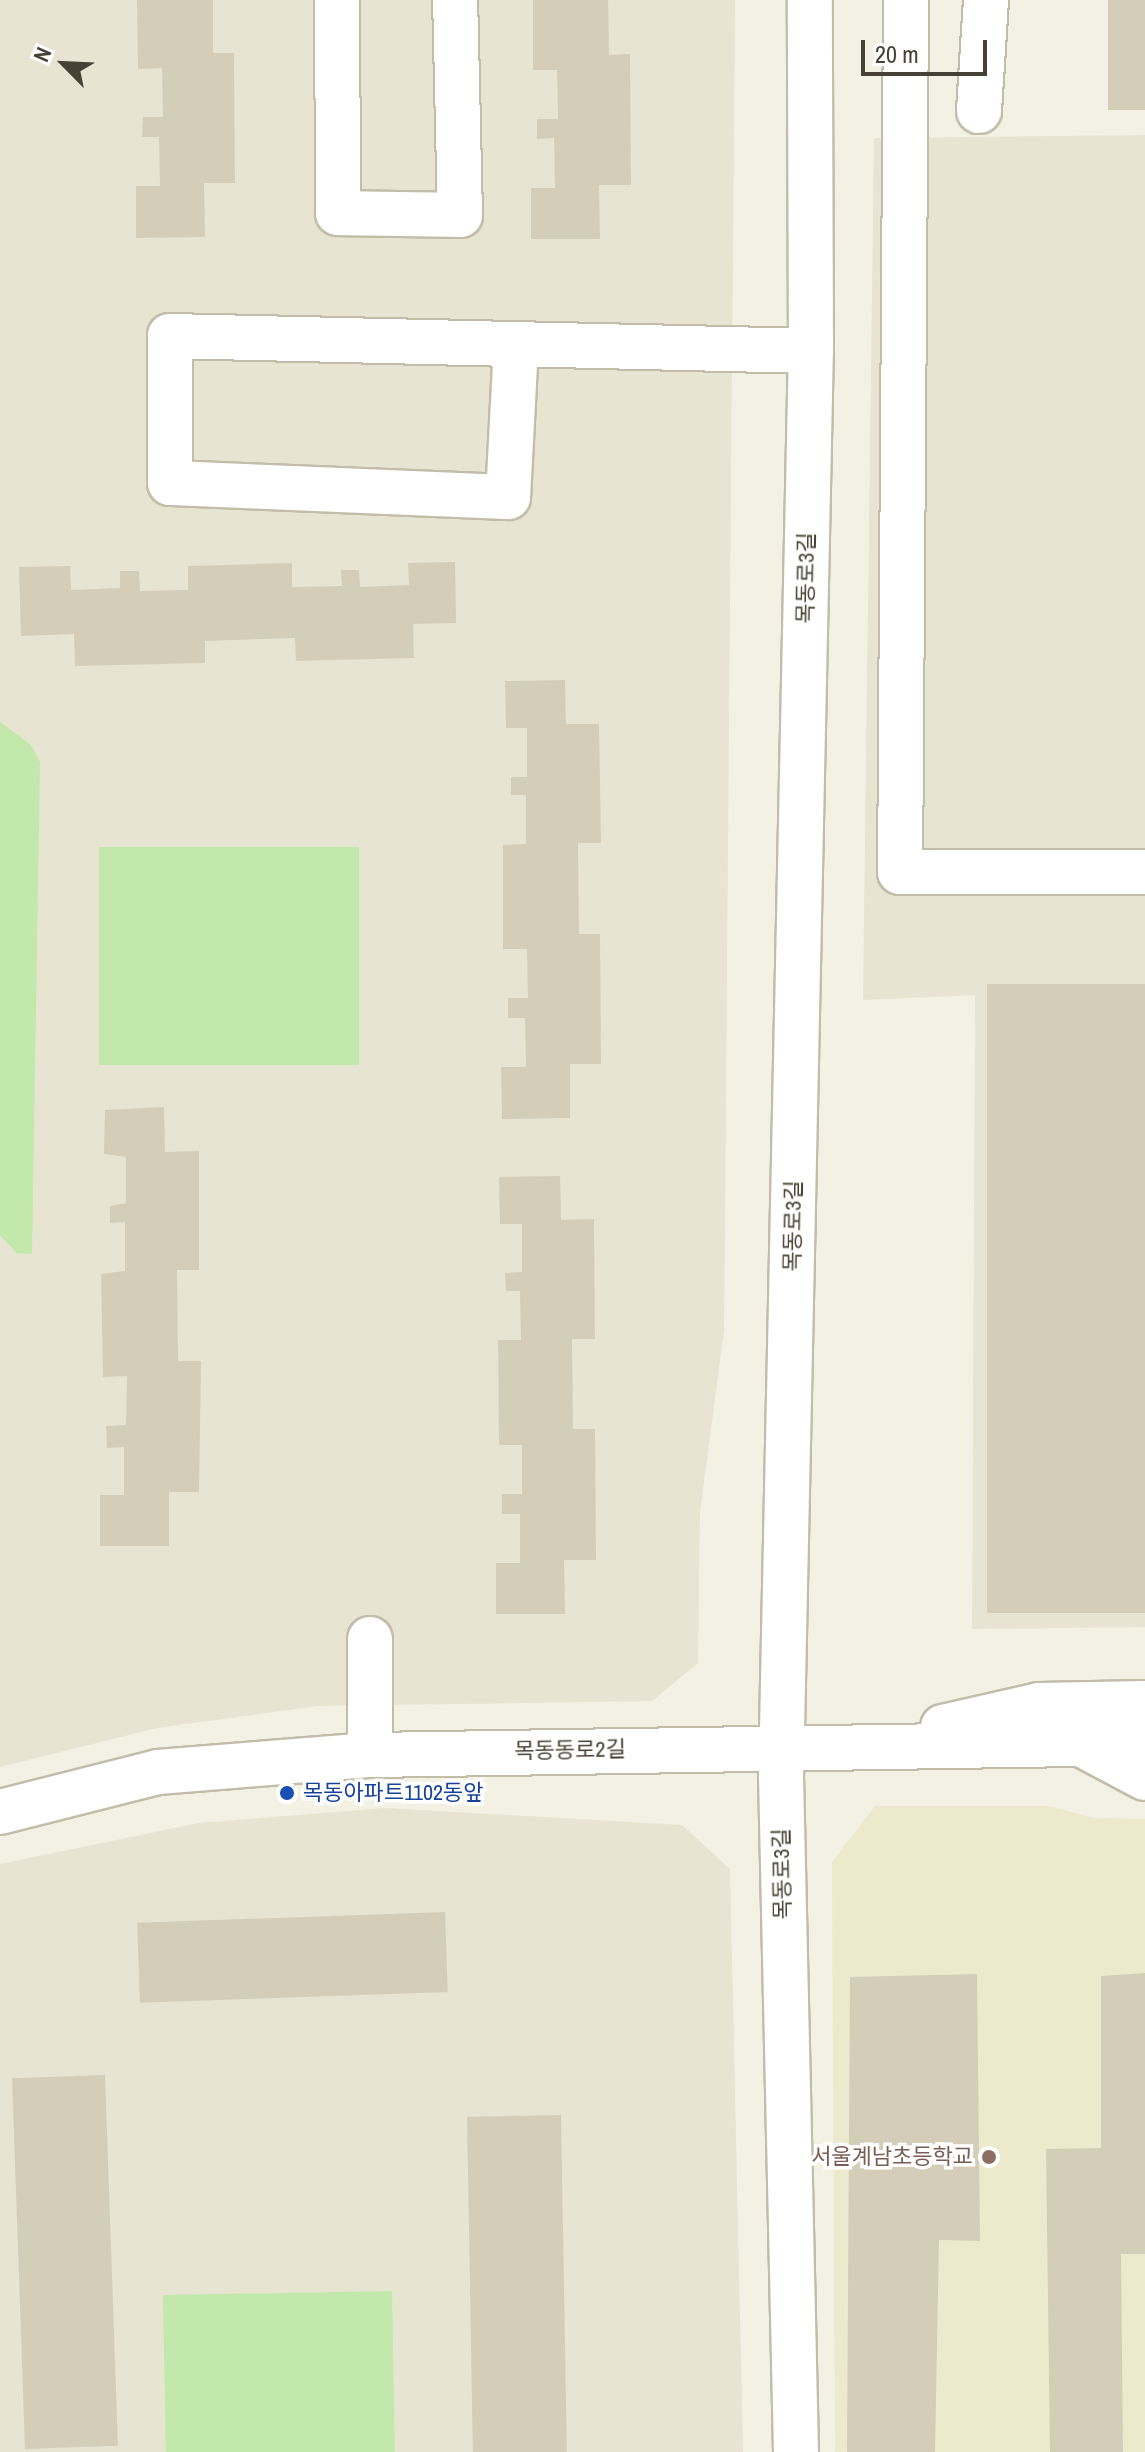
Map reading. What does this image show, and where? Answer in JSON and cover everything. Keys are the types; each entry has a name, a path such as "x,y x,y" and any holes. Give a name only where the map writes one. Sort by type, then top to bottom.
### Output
{"street":[{"path":"337,0 338,213 460,215 455,0"},
{"name":"목동로3길","path":"796,2452 781,1747 811,351 810,0"},
{"path":"906,0 900,872 1145,872"},
{"path":"979,111 986,0"},
{"path":"516,345 508,497 170,483 170,336 811,351"},
{"path":"370,1639 370,1755"},
{"path":"871,1745 1039,1705 1145,1703"},
{"name":"목동동로2길","path":"0,1812 158,1772 370,1755 1145,1743"},
{"path":"1081,1744 1145,1778"}],"shaded area":[{"path":"0,0 735,0 724,1331 700,1512 698,1663 652,1701 318,1706 157,1728 0,1767"},
{"path":"1145,135 1145,1627 972,1629 975,995 863,1000 874,138"},
{"name":"서울계남초등학교","path":"875,1806 1049,1806 1094,1818 1145,1819 1145,2452 835,2452 832,1862"},
{"path":"385,1808 682,1825 730,1869 743,2452 0,2452 0,1864 199,1823"}],"green space":[{"path":"0,722 31,745 40,762 32,1254 17,1253 0,1235"},
{"path":"99,847 359,847 359,1065 99,1065"},
{"path":"392,2291 395,2452 166,2452 163,2295"}],"building":[{"path":"137,0 213,0 213,53 234,53 235,183 204,183 205,237 136,238 136,186 160,186 159,137 142,137 143,117 163,117 162,68 138,69"},
{"path":"533,0 608,0 609,55 630,54 631,185 599,185 600,239 531,239 531,188 555,188 554,138 537,139 537,119 558,119 557,70 533,70"},
{"path":"1108,0 1145,0 1145,110 1108,110"},
{"path":"455,562 456,623 413,624 414,658 296,661 295,638 205,641 205,663 75,666 74,634 21,636 19,567 70,566 71,590 120,588 120,571 139,571 140,591 188,590 188,566 292,563 292,587 342,586 341,570 359,570 360,587 409,585 408,563"},
{"path":"565,680 566,724 599,724 601,843 578,843 579,934 600,934 601,1064 570,1064 570,1118 502,1119 501,1067 526,1067 525,1018 508,1018 508,998 528,998 527,949 503,949 503,845 526,844 526,795 511,795 511,777 527,777 527,728 506,728 505,681"},
{"path":"987,984 1145,984 1145,1613 987,1613"},
{"path":"164,1107 165,1152 199,1151 199,1270 177,1270 178,1361 201,1361 199,1492 169,1492 169,1546 100,1546 100,1495 124,1495 124,1447 107,1448 106,1426 126,1425 127,1376 103,1377 101,1274 125,1271 125,1222 110,1223 110,1206 126,1203 126,1157 104,1154 105,1110"},
{"path":"560,1176 561,1220 594,1219 595,1339 572,1339 573,1429 595,1429 596,1560 564,1560 565,1614 496,1614 496,1563 520,1563 520,1514 502,1514 502,1494 522,1494 522,1445 499,1445 498,1340 521,1340 520,1291 506,1291 505,1273 522,1272 522,1224 500,1224 499,1177"},
{"path":"445,1912 448,1992 140,2003 137,1923"},
{"path":"1145,1973 1145,2254 1121,2254 1123,2452 1050,2452 1046,2149 1101,2148 1101,1976"},
{"path":"977,1974 980,2241 939,2240 935,2452 847,2452 850,1977"},
{"path":"105,2075 118,2446 25,2449 12,2078"},
{"path":"561,2115 567,2452 473,2452 467,2117"}],"place":[{"name":"목동아파트1102동앞","path":"287,1793"},
{"name":"서울계남초등학교","path":"989,2157"}]}
